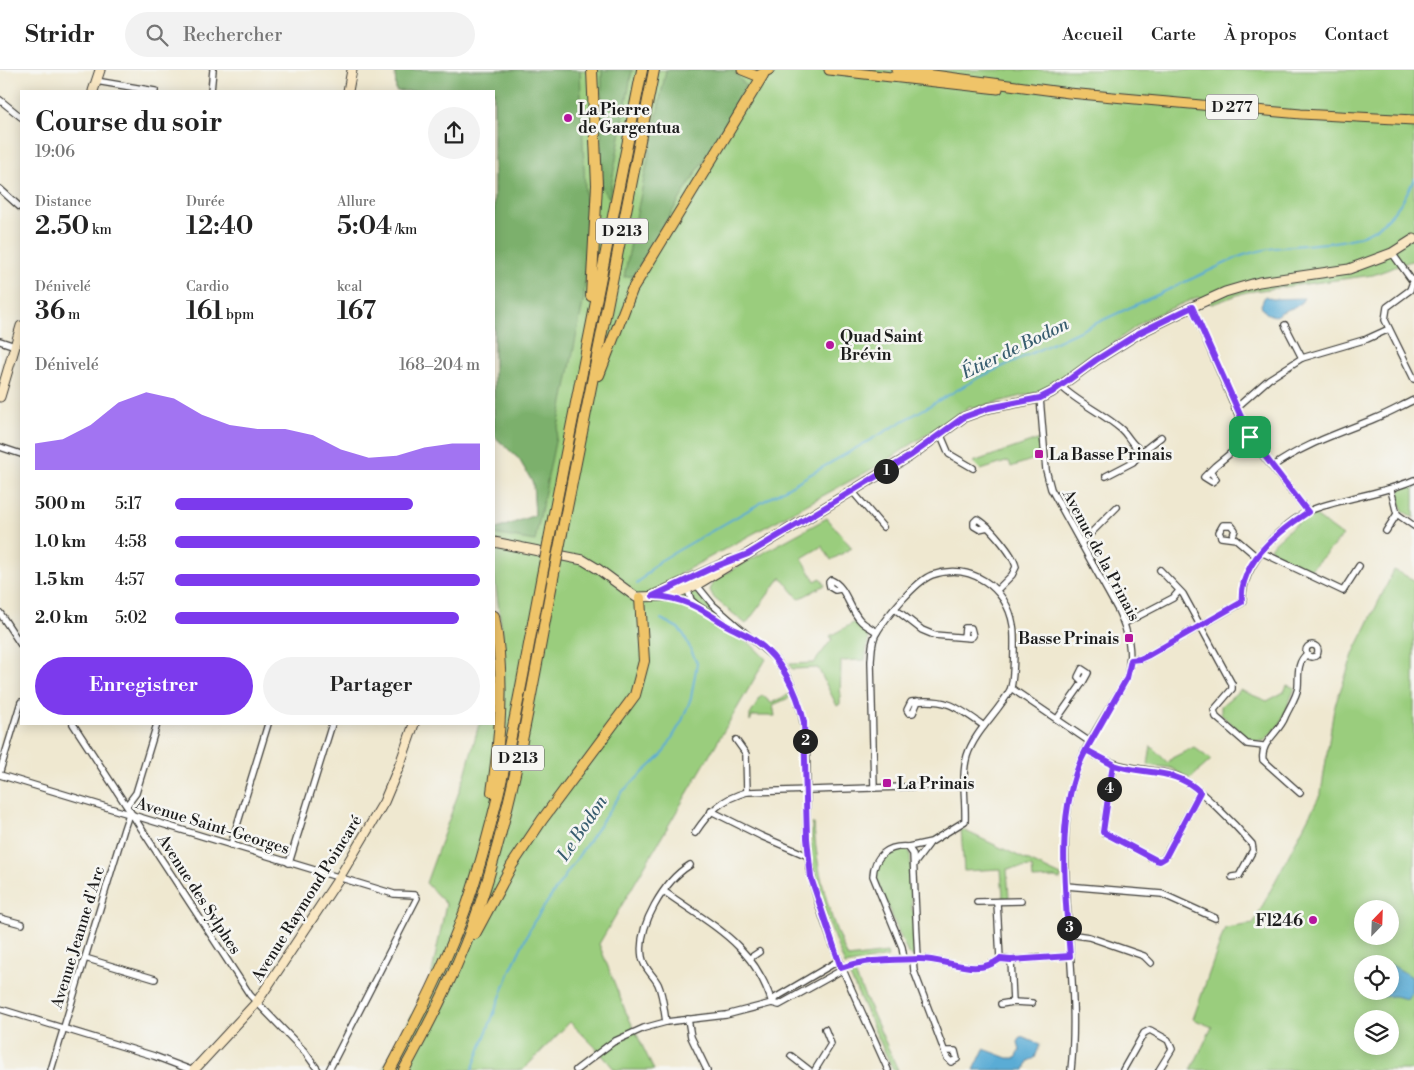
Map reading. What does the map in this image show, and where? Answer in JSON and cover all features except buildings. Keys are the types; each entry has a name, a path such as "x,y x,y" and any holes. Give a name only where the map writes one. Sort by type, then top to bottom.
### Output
{"highway":[{"name":"D 213","path":"390,1070 425,1002 459,927 495,808 642,70"},
{"name":"D 213","path":"404,1070 465,943 488,878 512,788 654,70"},
{"path":"591,328 588,315 592,293 596,204 592,71"},
{"path":"590,391 596,384 621,313 632,290 766,72"},
{"path":"465,943 474,936 512,865 542,820 635,695 644,662 640,598"},
{"path":"495,628 500,687 499,739 492,793 495,808"}],"main road":[{"path":"742,70 752,76 766,72"},
{"name":"D 277","path":"829,70 974,88 1070,93 1302,114 1414,120"},
{"name":"D 277","path":"896,70 1070,93"}],"street":[{"path":"93,90 100,70"},
{"path":"211,90 213,70"},
{"path":"346,70 348,90"},
{"path":"348,90 352,70"},
{"path":"96,81 149,90"},
{"path":"0,100 20,116"},
{"path":"1395,119 1414,125"},
{"path":"0,190 20,207"},
{"path":"495,542 583,560 598,569 628,594 640,598 670,596 698,584 853,492 910,456 964,417 975,412 1040,398 1139,333 1192,307 1241,287 1349,269 1392,253 1414,239"},
{"path":"1392,253 1413,282 1410,290 1387,307 1385,312 1389,329 1414,379"},
{"path":"1192,307 1235,409 1250,437 1308,512"},
{"path":"1285,325 1302,358"},
{"path":"1235,409 1269,379 1302,358 1366,339 1389,329"},
{"path":"0,397 20,330"},
{"path":"0,341 16,346"},
{"path":"1061,386 1113,422 1124,432 1137,449 1143,451"},
{"name":"Avenue de la Prinais","path":"1040,398 1046,470 1051,489 1125,623 1131,660 1127,678 1090,742 1074,779 1065,823 1066,886 1074,1036 1071,1070"},
{"path":"1272,467 1312,443 1378,418 1414,400"},
{"path":"940,433 949,454 973,468"},
{"path":"1106,476 1133,462 1143,451 1161,437"},
{"path":"1210,471 1250,437"},
{"path":"0,447 20,454"},
{"path":"1131,660 1149,655 1201,628 1242,602 1242,586 1259,554 1289,524 1308,512 1350,498 1391,490 1414,480"},
{"path":"1391,490 1397,514 1414,526"},
{"path":"853,492 883,527"},
{"path":"1081,543 1117,507"},
{"path":"1386,531 1397,514"},
{"path":"988,527 1012,557 1016,567 1012,575 997,590"},
{"path":"1232,538 1259,554 1343,591 1359,566"},
{"path":"653,596 687,579 748,554"},
{"path":"1160,570 1183,594 1232,687 1214,714 1247,744 1262,746"},
{"path":"874,788 872,642 877,632 912,588 931,576 952,571 973,574 997,590 1010,610 1014,628 1011,688 970,746 966,759 965,821 930,842 890,849 880,854 874,866 873,876 902,947 904,960"},
{"path":"687,579 698,584 707,599 753,639 782,668 801,706 804,722 808,856 814,888 841,969 888,1070"},
{"path":"687,579 687,590 691,600 753,639"},
{"path":"840,589 859,619 877,632"},
{"path":"1125,623 1173,598 1179,591"},
{"path":"670,596 698,606"},
{"path":"896,609 922,630 934,635 964,636"},
{"path":"0,612 20,643"},
{"path":"1300,793 1263,760 1262,746 1282,725 1298,688 1296,675 1307,654"},
{"path":"1056,719 1083,682"},
{"path":"1011,688 1090,742"},
{"path":"918,701 951,703 984,726"},
{"path":"0,773 20,705"},
{"name":"Avenue des Sylphes","path":"74,725 257,1002 305,1052 318,1070"},
{"path":"127,805 136,793 156,725"},
{"path":"231,845 268,725"},
{"path":"288,862 332,725"},
{"name":"Avenue Raymond Poincaré","path":"193,1070 257,1002 339,878 384,802 414,725"},
{"path":"736,740 746,754 746,792"},
{"path":"1086,750 1113,764 1175,776 1185,780 1200,792 1252,844 1253,850 1239,876 1232,877"},
{"path":"1113,764 1103,832 1156,860 1160,861 1165,858 1200,792"},
{"name":"Avenue Saint-Georges","path":"0,773 339,878 394,894 415,895 417,898 329,1070"},
{"path":"695,833 711,811 724,800 746,792 965,785"},
{"path":"711,811 761,836 808,856"},
{"name":"Avenue Jeanne d'Arc","path":"51,1070 124,829 128,817 133,815"},
{"path":"914,864 930,842"},
{"path":"908,847 913,854 914,864 914,971 945,1051"},
{"path":"666,1022 658,983 646,968 642,947 650,911 683,870 690,865"},
{"path":"1066,886 1162,894 1215,918"},
{"path":"665,892 728,935 750,958 767,987 772,1002 779,1005 841,969 870,961 915,959 975,968 993,964 1000,959 1070,956"},
{"path":"977,902 1020,901"},
{"path":"997,902 1000,959"},
{"path":"0,918 22,924"},
{"path":"1069,934 1088,936 1144,956 1151,963"},
{"path":"750,958 759,952"},
{"path":"85,958 155,979"},
{"path":"1011,960 1013,1002"},
{"path":"576,1070 613,1042 644,1028 666,1022 726,1015 772,1002 775,998 838,961"},
{"path":"1001,1004 1013,1002 1032,1003"},
{"path":"0,1009 193,1070"},
{"path":"688,1019 691,1037 706,1070"},
{"path":"815,1070 832,1044 824,1029"},
{"path":"1123,1070 1144,1033 1150,1030 1168,1040 1172,1049 1159,1070"},
{"path":"791,1056 809,1070"}],"green space":[{"path":"395,70 1414,70 1414,260 1373,275 1246,292 1212,304 1198,297 1148,318 1050,389 974,408 970,406 883,463 679,574 766,659 599,944 625,1010 654,1070 615,1070 570,1022 523,1070 382,1070 430,982 446,904 426,883 465,775 479,725 495,725 495,668 503,640 495,580 495,530 535,515 533,483 519,459 495,437 495,90 396,90"},
{"path":"395,70 580,70 587,240 584,298 535,541 495,534 495,530 535,515 533,483 519,459 495,437 495,90 396,90"},
{"path":"602,70 632,70 609,198 601,186"},
{"path":"666,70 732,70 745,85 722,130 633,276 624,277"},
{"path":"1040,439 1040,457 1011,467 1009,461 981,470 973,462"},
{"path":"1414,483 1414,518 1403,511 1397,491"},
{"path":"1313,514 1343,536 1310,570 1274,553 1270,547 1293,526"},
{"path":"827,518 852,548 831,560 822,546 802,558 815,581 821,578 825,585 799,599 781,577 746,624 714,598 710,590 715,579"},
{"path":"1394,570 1414,580 1414,1070 1191,1070 1212,1027 1193,1019 1225,928 1253,924 1321,793 1334,708 1354,652"},
{"path":"855,622 869,636 865,660 841,661 840,704 837,706 818,668 792,669 789,664 814,663 832,639 830,636"},
{"path":"1287,685 1295,688 1280,724 1264,741 1250,741 1221,714 1221,706 1240,690 1267,701 1284,692"},
{"path":"792,693 793,696 773,705 775,716 753,716 750,721 750,715 762,695 771,703"},
{"path":"1151,746 1168,763 1172,758 1194,747 1211,760 1190,779 1171,768 1148,765"},
{"path":"812,824 814,824 817,858 829,909 848,958 887,953 888,957 845,965 815,878 811,854"},
{"path":"961,829 1061,876 1060,880 1055,878 1033,879 1032,867 1007,869 1009,898 1003,898 1001,869 964,871"},
{"path":"906,849 910,852 913,893 911,895 912,910 914,912 916,954 912,956 908,954 875,876 884,855"},
{"path":"877,963 877,968 854,972 898,1070 893,1070 848,972 854,967"}],"water":[{"path":"1265,296 1272,299 1304,298 1299,305 1276,316 1263,310 1261,305"},
{"path":"1399,969 1412,977 1412,991 1407,999 1399,997"},
{"path":"1021,1037 1040,1044 1035,1058 1028,1061 1025,1070 974,1070 984,1049 1008,1058 1016,1058 1020,1051 1018,1042"}],"waterway":[{"name":"Étier de Bodon","path":"637,584 658,562 978,378 1241,256 1268,249 1341,241 1362,235 1381,225 1398,207 1414,179"},
{"name":"Le Bodon","path":"472,1070 511,969 533,923 622,792 662,755 682,721 691,698 697,663 684,635 678,628 661,619"}],"place":[{"name":"La Pierre de Gargentua","path":"568,118"},
{"name":"Quad Saint Brévin","path":"830,345"},
{"name":"La Basse Prinais","path":"1039,454"},
{"name":"Basse Prinais","path":"1129,638"},
{"name":"La Prinais","path":"887,783"},
{"name":"Fl246","path":"1313,920"}],"route":[{"path":"1250,437 1235,409 1192,307 1139,333 1096,360 1052,392 1040,398 989,408 964,417 910,456 748,554 714,567 653,596 670,596 698,606 753,639 774,658 790,680 801,706 804,722 807,838 811,878 841,968 870,961 890,959 932,960 975,968 993,964 1000,959 1070,956 1064,841 1065,823 1074,779 1080,760 1086,750 1113,764 1175,776 1185,780 1200,792 1165,858 1160,861 1156,860 1107,836 1103,832 1113,764 1102,758 1086,750 1127,678 1131,660 1140,659 1171,644 1201,628 1242,602 1242,586 1259,555 1289,524 1308,512 1250,437"}]}
